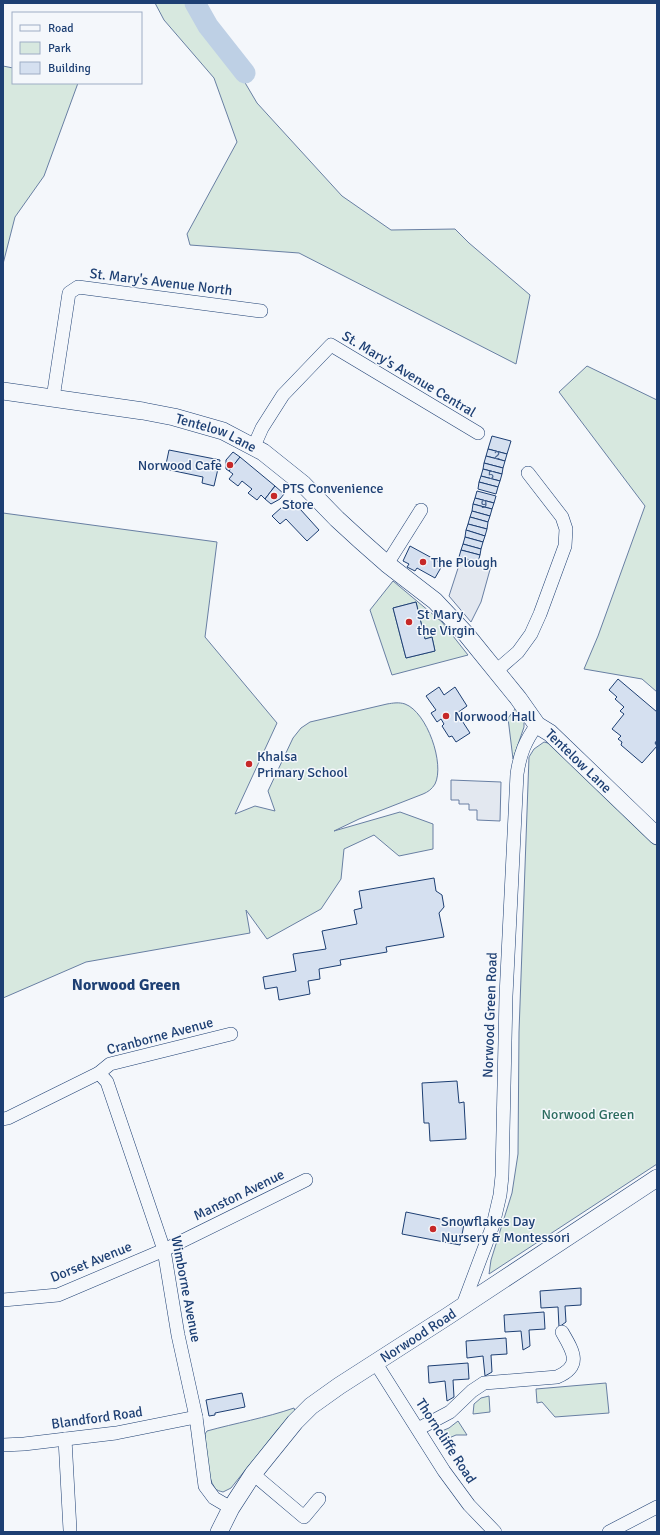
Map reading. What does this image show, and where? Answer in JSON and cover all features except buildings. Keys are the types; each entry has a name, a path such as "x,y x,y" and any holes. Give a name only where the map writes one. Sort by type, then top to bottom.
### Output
{"main road":[{"name":"Tentelow Lane","path":"3,391 143,411 223,431 254,446 288,470 337,519 387,564 435,601 461,628 524,704 537,725 550,733 657,836"},
{"name":"Norwood Road","path":"219,1532 231,1508 253,1474 295,1422 311,1406 375,1362 657,1178"}],"street":[{"name":"St. Mary's Avenue North","path":"53,398 69,293 78,287 261,311"},
{"name":"St. Mary's Avenue Central","path":"254,446 266,422 283,395 330,345 478,433"},
{"path":"496,671 518,652 531,634 565,546 566,529 562,517 528,474"},
{"path":"387,564 421,510"},
{"name":"Norwood Green Road","path":"463,1305 493,1226 500,1195 503,1152 506,988 517,774 521,750 529,735 537,725"},
{"name":"Cranborne Avenue","path":"3,1119 8,1118 99,1073 110,1064 231,1034"},
{"name":"Wimborne Avenue","path":"99,1073 107,1082 164,1250 178,1335 196,1417 205,1486 214,1498 231,1508"},
{"name":"Manston Avenue","path":"164,1250 306,1180"},
{"name":"Dorset Avenue","path":"3,1300 58,1295 164,1250"},
{"path":"418,1429 450,1412 472,1391 484,1383 556,1377 566,1373 573,1363 573,1351 562,1332"},
{"name":"Thorncliffe Road","path":"375,1362 444,1471 469,1505 495,1532"},
{"name":"Blandford Road","path":"3,1445 116,1434 196,1417"},
{"path":"64,1439 70,1530"},
{"path":"253,1474 304,1517 319,1499"},
{"path":"609,1532 657,1507"}],"green space":[{"path":"155,3 198,3 257,103 342,196 391,230 455,229 469,243 530,295 516,364 299,253 190,245 187,234 237,142 214,78 164,20"},
{"path":"3,66 12,68 12,84 78,84 44,176 15,217 3,264"},
{"path":"587,366 657,400 657,692 642,679 584,669 598,636 645,506 559,392"},
{"name":"Khalsa Primary School","path":"3,513 217,542 205,637 277,723 235,814 255,806 275,811 268,791 293,738 301,728 310,722 387,704 403,703 413,709 420,717 432,740 438,764 435,784 425,793 359,819 334,831 400,812 433,824 433,849 399,856 374,835 344,849 341,879 321,909 267,939 246,910 250,933 86,962 3,998"},
{"path":"393,581 442,622 468,655 392,675 370,610","holes":["416,602 425,639 432,637 435,651 406,658 393,608"]},
{"path":"516,708 524,721 524,727 513,759 508,718"},
{"name":"Norwood Green","path":"544,742 552,744 623,815 657,846 657,1164 489,1274 491,1260 512,1193 518,1154 519,1032 529,757 534,749"},
{"path":"606,1383 609,1413 555,1417 542,1402 537,1403 536,1389"},
{"path":"489,1396 490,1412 473,1414 474,1404 481,1398"},
{"path":"294,1408 295,1411 278,1429 231,1488 223,1492 216,1489 212,1483 208,1470 205,1434 207,1431"},
{"path":"458,1421 467,1435 456,1435 442,1441 437,1433 449,1428"}],"shaded area":[{"path":"461,559 491,566 481,602 471,622 449,596"},
{"path":"451,780 501,782 500,821 477,820 477,810 469,810 469,804 459,804 459,800 451,800"}],"waterway":[{"path":"195,3 208,26 245,73"}],"place":[{"name":"Norwood Cafe","path":"230,465"},
{"name":"PTS Convenience Store","path":"274,496"},
{"name":"The Plough","path":"423,562"},
{"name":"St Mary the Virgin","path":"409,622"},
{"name":"Norwood Hall","path":"446,716"},
{"name":"Khalsa Primary School","path":"249,764"},
{"name":"Snowflakes Day Nursery & Montessori","path":"433,1229"}],"district":[{"name":"Norwood Green","path":"126,985"}]}
